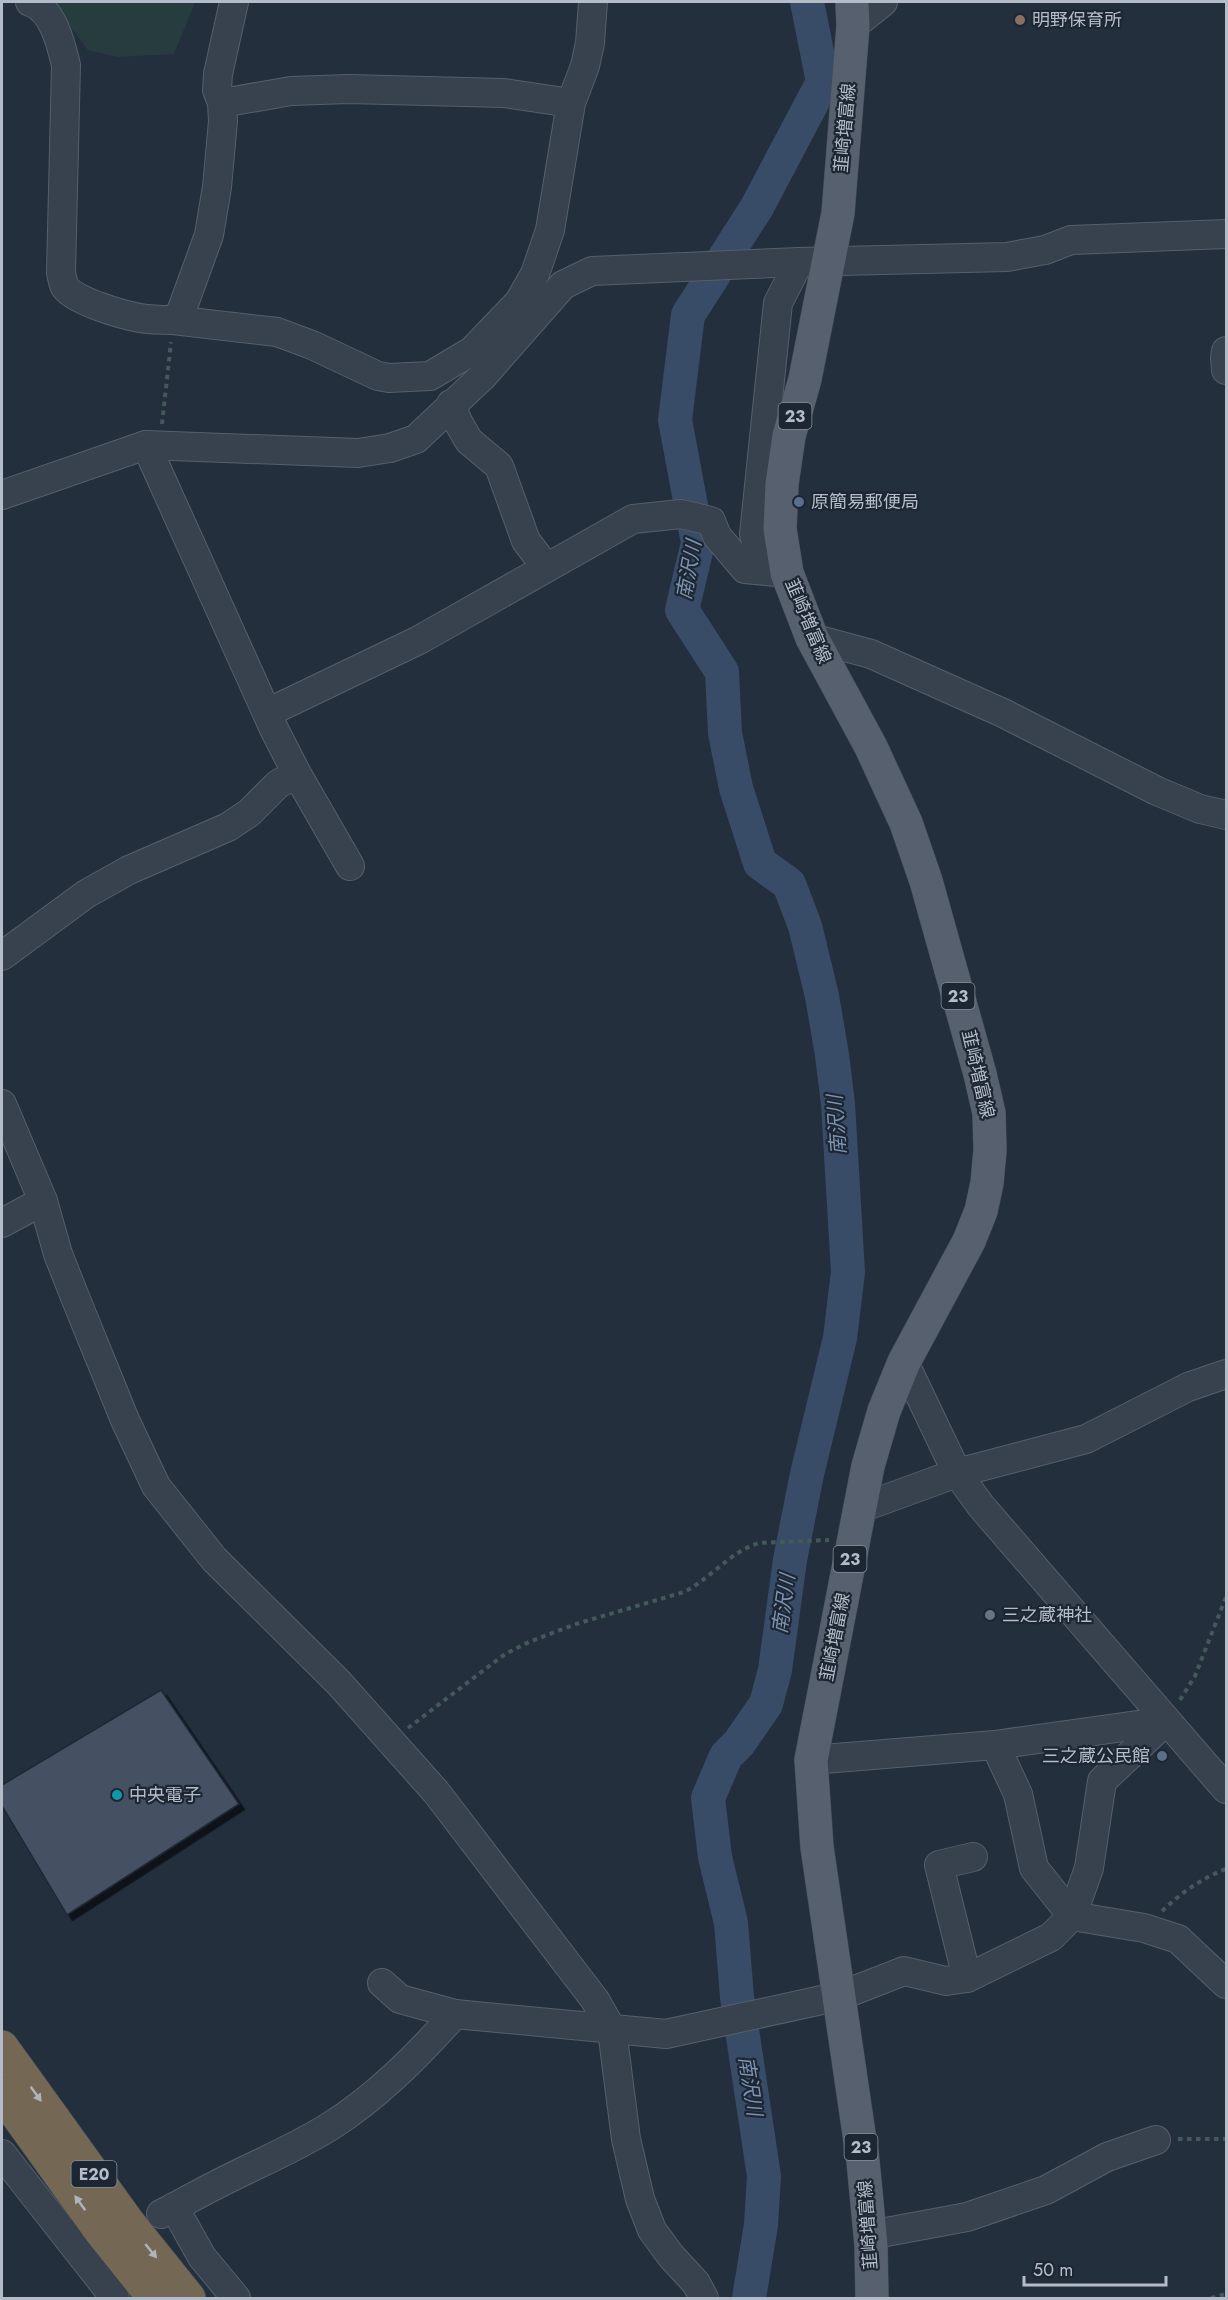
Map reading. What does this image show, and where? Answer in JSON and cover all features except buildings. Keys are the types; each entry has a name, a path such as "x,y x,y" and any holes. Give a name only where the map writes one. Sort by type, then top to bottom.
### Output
{"highway":[{"name":"E20","path":"2,2047 128,2222 189,2298"},
{"name":"E20","path":"2,2094 101,2232 154,2298"}],"main road":[{"name":"韮崎増富線","path":"853,14 837,213 814,261 805,380 789,436 782,484 775,571 871,747 906,823 926,881 990,1113 989,1161 981,1211 969,1241 904,1362 884,1412 868,1466 811,1760 817,1847 863,2161 870,2235 872,2298"}],"street":[{"path":"30,2 36,3 51,21 62,45 66,65 61,273 65,287 75,296 140,318 277,332 312,345 378,376 401,378 430,376 472,351 534,300 592,271 814,261 1007,257 1045,250 1071,240 1227,234"},
{"path":"173,320 181,312 194,282 209,235 217,187 223,122 222,103 217,90 218,74 234,2"},
{"path":"2,495 153,445 358,453 390,448 416,439 483,376 534,300 535,274 550,230 571,103 585,66 590,43 593,2"},
{"path":"853,14 883,2"},
{"path":"222,103 291,91 349,89 504,93 571,103"},
{"path":"775,571 754,534 778,303 814,261"},
{"path":"1227,351 1225,358 1227,370"},
{"path":"451,404 469,441 499,466 526,541 546,567"},
{"path":"153,445 267,713 297,774 350,866"},
{"path":"267,713 419,640 633,519 681,514 711,521 717,536 745,569 775,571"},
{"path":"812,638 871,654 1003,713 1157,791 1200,809 1227,815"},
{"path":"2,956 86,894 129,870 228,827 249,813 278,784 297,774"},
{"path":"2,1104 43,1201 58,1254 75,1297 125,1420 156,1486 214,1559 339,1683 436,1792 595,2000 612,2030 626,2139 640,2199 652,2230 671,2256 696,2283 704,2298"},
{"path":"2,1223 43,1201"},
{"path":"904,1362 957,1473 981,1506 1227,1789"},
{"path":"861,1508 957,1473 1086,1439 1188,1387 1227,1374"},
{"path":"811,1760 995,1744 1166,1721"},
{"path":"382,1983 400,1999 455,2014 666,2034 840,1996 904,1971 946,1981 967,1978 1052,1937 1072,1916 1089,1868 1102,1781 1166,1721"},
{"path":"995,1744 1018,1794 1034,1868 1072,1916 1144,1928 1178,1940 1224,1980"},
{"path":"967,1978 939,1865 973,1857"},
{"path":"236,2298 168,2211 212,2186 296,2147 330,2127 412,2061 455,2014"},
{"path":"870,2235 967,2217 1046,2190 1107,2157 1156,2140"},
{"path":"2,2154 116,2298"}],"path":[{"path":"153,445 173,320"},
{"path":"391,1741 505,1654 586,1620 684,1592 699,1584 748,1546 759,1543 854,1539"},
{"path":"1166,1721 1195,1676 1227,1597"},
{"path":"1144,1928 1178,1896 1211,1875 1227,1869"},
{"path":"1156,2140 1227,2139"},
{"path":"1211,2298 1227,2294"}],"green space":[{"path":"52,2 195,2 174,54 117,57 88,50"}],"waterway":[{"name":"南沢川","path":"749,2298 761,2225 764,2176 737,1997 731,1923 715,1857 708,1798 726,1756 739,1743 766,1704 775,1670 790,1560 807,1474 840,1338 848,1272 838,1104 832,1055 822,996 805,926 789,884 760,863 736,788 725,733 722,672 682,610 698,543 675,420 688,315 757,207 823,82 807,2"}],"place":[{"name":"明野保育所","path":"1020,20"},
{"name":"原簡易郵便局","path":"799,502"},
{"name":"三之蔵神社","path":"990,1615"},
{"name":"三之蔵公民館","path":"1162,1756"},
{"name":"中央電子","path":"117,1795"}]}
